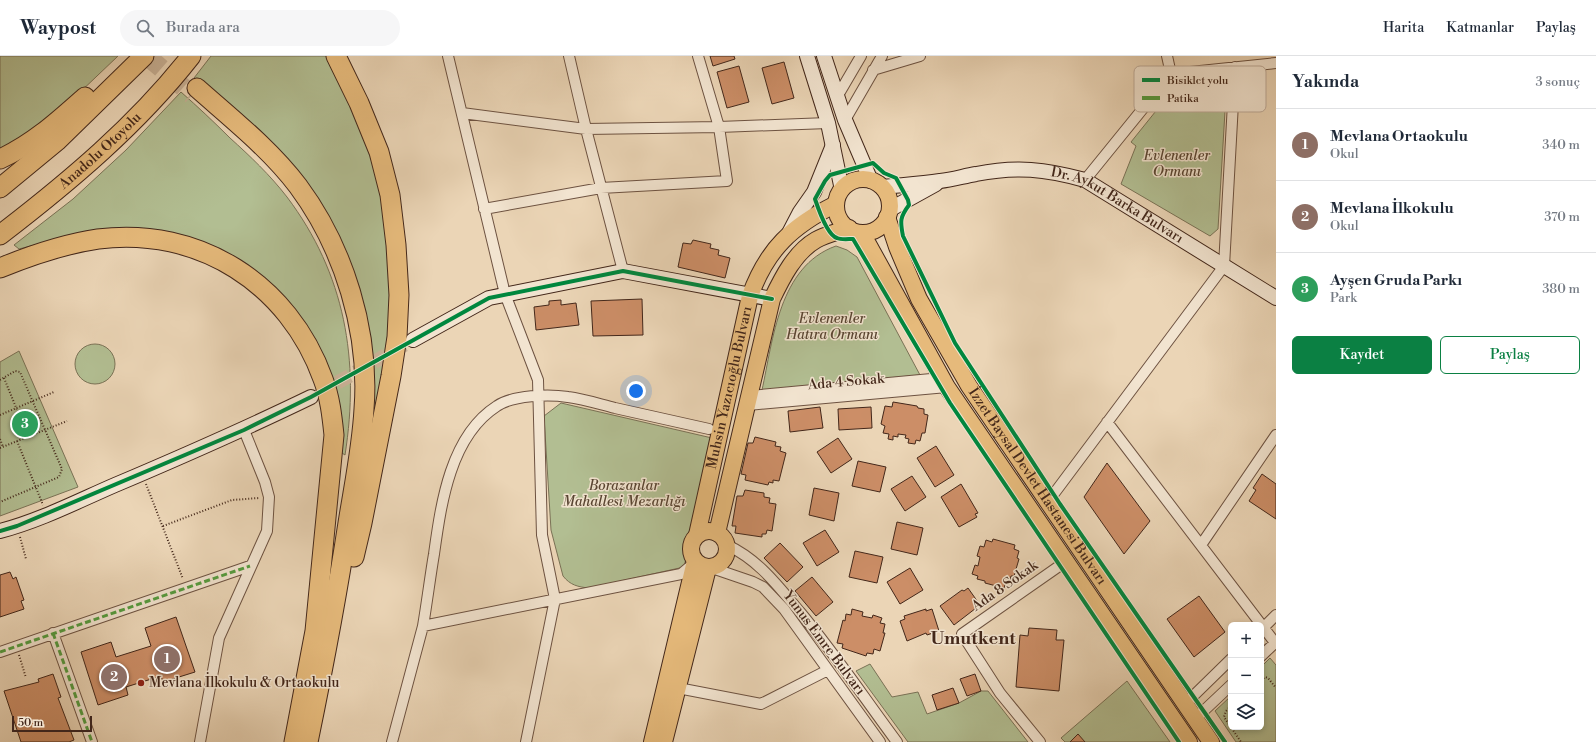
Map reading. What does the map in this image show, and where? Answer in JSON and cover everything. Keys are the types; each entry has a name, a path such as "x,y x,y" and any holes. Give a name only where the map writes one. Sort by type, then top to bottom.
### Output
{"highway":[{"name":"Anadolu Otoyolu","path":"0,235 54,192 106,147 141,114 191,56"},
{"path":"332,620 347,586 362,523 391,376 397,337 399,295 396,245 390,196 379,152 359,103 336,56"},
{"path":"0,159 22,148 48,130 94,89 139,61"},
{"path":"0,188 57,141 139,61"},
{"path":"308,742 332,620 363,428 365,407 362,340 356,313 342,267 322,224 298,186 285,170 254,138 195,92 252,148 293,195 324,247 340,286 347,313 355,355 356,386 353,431 326,596 315,631"},
{"path":"0,268 26,257 56,248 98,239 149,239 192,248 210,255 247,276 266,290 297,326 316,362 328,395 334,435 315,631 294,742"}],"main road":[{"path":"807,56 833,144 839,197 837,212 840,220 855,231 870,232 878,229 884,223 888,214 889,199 876,184 845,120 824,56"},
{"path":"786,238 800,212 814,192 833,144"},
{"name":"Dr. Aykut Barka Bulvarı","path":"876,184 942,181 976,174 1015,169 1051,171 1086,180 1276,298"},
{"path":"839,197 849,183 856,180 865,179 876,184"},
{"name":"Dr. Aykut Barka Bulvarı","path":"888,214 942,181"},
{"name":"Muhsin Yazıcıoğlu Bulvarı","path":"697,535 750,296 756,280 768,257 778,244 839,197"},
{"name":"İzzet Baysal Devlet Hastanesi Bulvarı","path":"888,214 897,247 919,299 969,386 1047,503 1211,742"},
{"name":"Muhsin Yazıcıoğlu Bulvarı","path":"722,539 749,400 772,300 782,279 801,252 818,239 855,231"},
{"name":"İzzet Baysal Devlet Hastanesi Bulvarı","path":"855,231 945,382 1065,562 1189,742"},
{"path":"413,340 489,298 623,271 772,300"},
{"path":"0,531 47,514 142,474 244,430 311,397"},
{"path":"707,531 722,539 727,555 725,560 717,566 705,566 691,551 693,540 697,535 707,531"},
{"path":"664,742 678,688 705,566"},
{"path":"652,742 705,566"}],"street":[{"path":"448,56 505,294 538,380 542,536 556,599 526,742"},
{"path":"569,56 586,129 623,271"},
{"path":"484,210 601,188 727,181 719,127 698,56"},
{"path":"837,97 861,56"},
{"path":"845,120 882,56"},
{"path":"874,70 920,56"},
{"path":"1168,56 1170,66"},
{"path":"1245,66 1276,63"},
{"path":"1086,180 1141,112"},
{"path":"1047,503 1224,266 1233,112"},
{"path":"462,113 586,129 719,127 828,123"},
{"name":"Ada 4 Sokak","path":"749,400 945,382"},
{"path":"392,742 423,626 440,514 449,477 459,451 476,425 485,415 498,405 514,400 538,396 567,397 709,429"},
{"path":"1108,422 1257,622"},
{"path":"200,742 219,638 266,531 269,497 266,482 244,430"},
{"path":"1201,545 1276,435"},
{"path":"722,539 751,559 771,578 817,633 897,742"},
{"name":"Ada 8 Sokak","path":"1040,742 1000,693 962,634 1065,562"},
{"path":"0,652 250,566"},
{"path":"423,626 681,574 705,566"},
{"name":"Yunus Emre Bulvarı","path":"705,566 753,582 763,587 784,609 880,742"},
{"path":"1264,627 1276,615"},
{"path":"1264,631 1276,643 1264,653"},
{"path":"53,633 92,742"},
{"path":"1185,704 1228,663"},
{"path":"678,688 761,704 828,670"},
{"path":"1195,719 1228,688"}],"path":[{"path":"0,380 15,371 20,372 62,469 59,477 0,502"},
{"path":"4,378 28,437"},
{"path":"0,415 54,392"},
{"path":"0,448 67,421"},
{"path":"0,439 3,447"},
{"path":"17,441 47,514"},
{"path":"142,474 187,588"},
{"path":"163,526 232,500 269,497"},
{"path":"17,526 26,559"},
{"path":"17,646 26,678"},
{"path":"1264,678 1268,678 1276,688"},
{"path":"1228,709 1224,717 1228,723"},
{"path":"1233,730 1241,742"}],"green space":[{"path":"0,56 118,56 55,116 0,151"},
{"path":"211,56 329,56 351,103 374,165 382,198 390,260 389,324 383,371 361,497 355,285 251,127 194,78"},
{"path":"181,92 274,181 307,226 323,256 335,287 349,352 349,420 345,455 342,453 340,419 335,395 243,265 221,251 198,241 50,241 19,249 14,245 73,199 126,150"},
{"name":"Evlenenler Ormanı","path":"1155,112 1225,112 1218,229 1210,236 1121,184 1136,146 1131,142"},
{"name":"Evlenenler Hatıra Ormanı","path":"836,246 847,250 857,257 920,375 762,390 775,328 790,287 802,270 817,256"},
{"path":"91,344 99,344 106,347 112,353 115,364 112,375 106,381 99,384 91,384 84,381 78,375 75,368 75,360 78,353 84,347"},
{"path":"19,351 78,487 0,516 0,362"},
{"name":"Borazanlar Mahallesi Mezarlığı","path":"561,403 712,438 684,567 589,588 574,585 568,582 563,576 551,530 544,416"},
{"path":"1270,658 1276,665 1276,742 1236,742 1215,711 1228,699 1228,730 1264,730 1264,664"},
{"path":"870,664 892,697 918,692 927,714 959,703 981,691 988,691 1028,742 908,742 856,671"},
{"path":"1127,681 1170,742 1065,742 1061,738"}],"building":[{"path":"710,56 734,56 735,59 713,66"},
{"path":"784,62 794,98 772,104 762,68"},
{"path":"739,66 749,102 727,108 717,72"},
{"path":"693,240 711,244 710,248 719,250 718,255 730,258 725,278 678,267 683,243 691,244"},
{"path":"642,299 643,335 593,336 591,301"},
{"path":"561,300 561,305 576,303 579,325 536,330 534,307 549,305 549,301"},
{"path":"893,402 917,406 918,408 924,409 924,414 928,415 925,433 922,433 920,441 916,440 915,444 908,443 909,439 905,438 906,435 898,434 898,437 893,436 893,440 888,439 889,434 883,433 885,426 881,424 885,406 892,407"},
{"path":"820,407 823,428 790,432 788,411"},
{"path":"871,407 872,428 839,430 838,409"},
{"path":"755,437 776,442 775,446 781,447 780,451 786,453 779,481 773,480 773,483 769,482 768,485 745,480 746,475 741,474 748,443 753,443"},
{"path":"838,438 852,459 831,473 817,452"},
{"path":"936,446 954,475 935,487 917,458"},
{"path":"858,461 886,467 880,492 852,486"},
{"path":"1107,463 1150,521 1124,554 1084,497"},
{"path":"1262,474 1276,484 1276,519 1249,501 1256,490 1253,488"},
{"path":"912,476 926,497 905,511 891,489"},
{"path":"961,484 978,513 975,514 977,517 959,527 941,497"},
{"path":"814,488 839,493 834,521 809,515"},
{"path":"745,490 764,493 764,497 770,498 769,503 776,504 772,531 767,530 766,534 762,534 762,537 735,533 736,526 732,526 737,496 743,496"},
{"path":"897,522 923,528 917,555 891,549"},
{"path":"825,530 839,552 817,566 803,543"},
{"path":"993,539 1015,545 1014,549 1019,551 1017,558 1019,559 1014,576 1011,576 1009,583 1006,582 1004,588 985,583 985,581 977,579 978,576 972,574 975,565 978,566 980,557 977,556 980,546 984,547 986,540 992,542"},
{"path":"780,543 803,567 787,582 764,558"},
{"path":"855,551 883,557 877,583 849,577"},
{"path":"910,568 923,590 900,604 887,582"},
{"path":"10,572 13,579 16,577 24,600 21,601 24,609 0,617 0,575"},
{"path":"812,577 833,602 816,616 795,591"},
{"path":"968,588 980,605 954,625 940,606 962,590 964,591"},
{"path":"1199,596 1225,632 1194,657 1167,619"},
{"path":"852,609 863,612 862,616 872,618 873,615 882,618 880,623 885,624 883,633 885,633 880,651 874,649 873,654 867,653 866,656 842,648 843,644 837,643 843,620 845,621 846,614 851,615"},
{"path":"926,609 926,611 932,609 939,631 927,635 926,633 907,641 900,621 905,619 904,616"},
{"name":"Mevlana İlkokulu & Ortaokulu","path":"176,617 195,672 163,682 161,676 126,687 128,695 98,705 81,652 111,642 116,657 151,646 145,628"},
{"path":"1029,628 1057,630 1056,640 1064,640 1059,691 1016,687 1020,635 1028,636"},
{"path":"53,674 61,697 58,698 74,740 69,742 21,742 4,691 39,682 38,679"},
{"path":"975,674 981,691 967,696 960,679"},
{"path":"953,688 959,703 937,710 932,695"},
{"path":"1078,734 1085,742 1070,742"}],"tunnel":[{"path":"147,56 192,95"},
{"path":"319,393 413,340"}],"marked path":[{"path":"0,652 250,566"},
{"path":"53,633 92,742"}],"cycle path":[{"path":"1179,742 950,403 853,239 837,238 833,236 826,227 815,199 830,175 873,163 884,173 896,178 908,200 909,205 902,219 901,227 903,236 955,343 1060,504 1225,742"},
{"path":"0,531 17,526 244,430 311,397 489,298 623,271 772,299"}],"place":[{"name":"Ayşen Gruda Parkı","path":"25,424"},
{"name":"Mevlana Ortaokulu","path":"167,659"},
{"name":"Mevlana İlkokulu","path":"114,677"},
{"name":"Mevlana İlkokulu & Ortaokulu","path":"141,683"}],"district":[{"name":"Umutkent","path":"973,638"}]}
